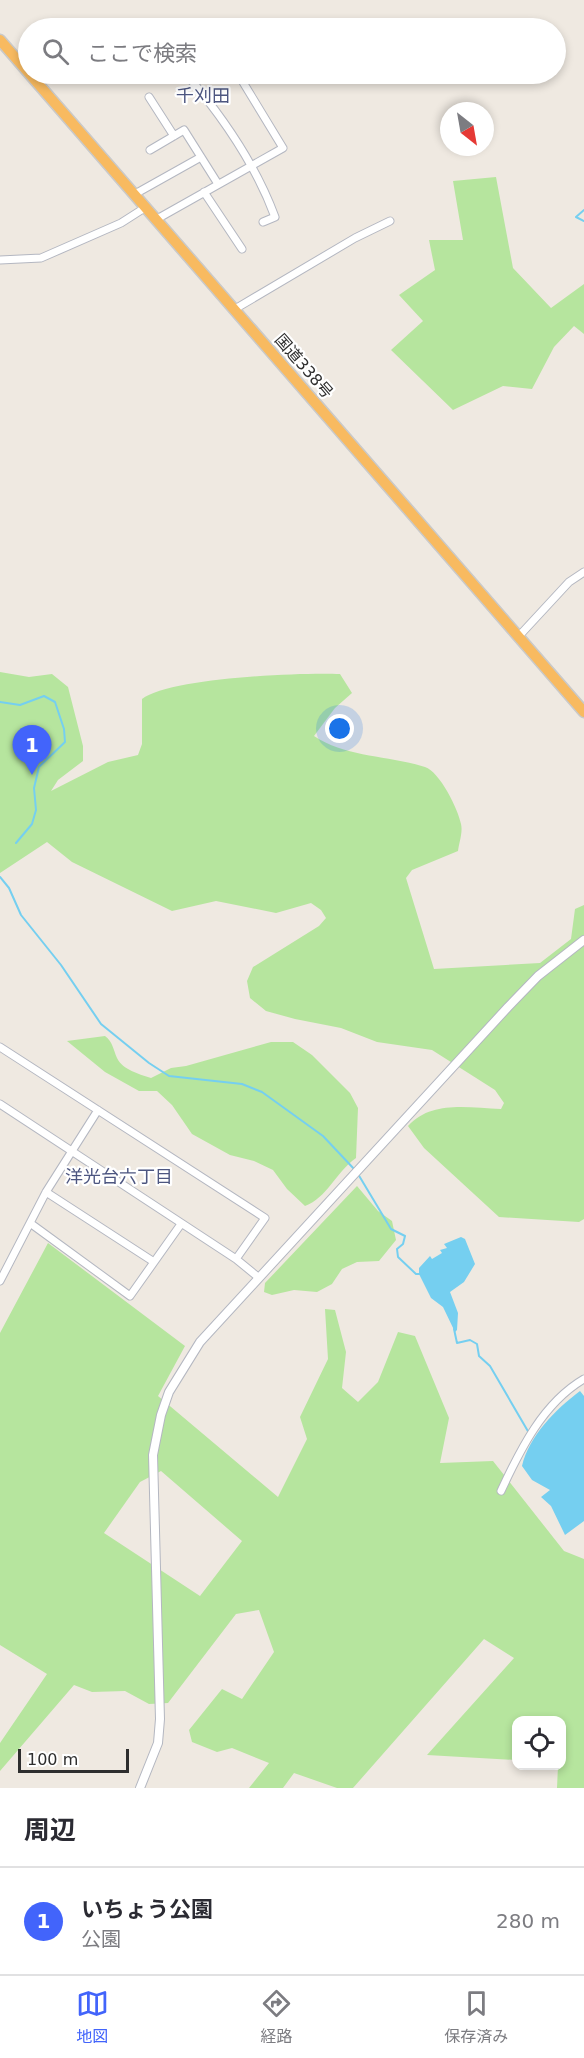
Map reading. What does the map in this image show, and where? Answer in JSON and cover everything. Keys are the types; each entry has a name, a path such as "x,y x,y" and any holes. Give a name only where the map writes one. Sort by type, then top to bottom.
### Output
{"highway":[{"name":"国道338号","path":"0,40 18,61"},
{"name":"国道338号","path":"39,84 584,712"}],"street":[{"path":"194,84 220,116 264,186 275,217 263,222"},
{"path":"157,219 283,148 244,84"},
{"path":"149,98 174,136"},
{"path":"150,150 184,130 218,184"},
{"path":"135,194 201,157"},
{"path":"204,192 242,249"},
{"path":"0,260 40,258 121,223 147,207"},
{"path":"235,309 356,238 390,222"},
{"path":"519,636 569,582 584,572"},
{"path":"140,1788 158,1743 160,1719 152,1494 155,1436 169,1392 184,1364 200,1342 258,1277 508,1007 538,976 584,940"},
{"path":"0,1047 265,1218 236,1259"},
{"path":"0,1104 236,1259 258,1277"},
{"path":"0,1281 46,1192 98,1110"},
{"path":"46,1192 154,1262"},
{"path":"30,1223 130,1296 181,1224"},
{"path":"501,1491 516,1457 533,1430 574,1385 584,1379"}],"green space":[{"path":"496,177 513,268 551,308 584,284 584,334 574,326 554,347 532,389 503,386 453,410 391,350 423,321 399,295 435,270 429,240 463,240 453,181"},
{"path":"0,672 29,677 52,674 68,687 83,746 83,761 58,780 51,791 108,762 138,755 142,744 142,699 157,692 206,681 297,674 340,674 352,693 335,708 314,736 340,748 411,763 431,770 442,783 459,817 462,830 458,851 412,870 406,878 434,969 540,963 571,939 575,909 584,905 584,1219 579,1222 499,1217 424,1148 408,1126 428,1112 439,1109 463,1107 501,1109 504,1103 495,1090 432,1050 377,1042 341,1028 266,1011 250,998 247,981 253,967 319,926 326,918 321,910 311,903 276,913 216,901 172,911 72,862 47,842 0,873"},
{"path":"105,1036 123,1066 151,1078 171,1068 186,1066 271,1042 293,1042 312,1055 350,1093 358,1108 356,1158 326,1191 305,1206 287,1189 273,1170 254,1161 230,1155 192,1134 172,1105 157,1091 139,1091 105,1072 67,1041"},
{"path":"357,1186 378,1211 392,1221 396,1240 379,1261 357,1262 342,1269 332,1284 317,1292 294,1290 272,1295 264,1292 265,1283"},
{"path":"48,1243 185,1346 158,1396 278,1497 307,1439 300,1417 328,1359 325,1309 335,1310 346,1352 342,1388 358,1402 378,1382 398,1332 415,1336 449,1418 440,1463 493,1461 564,1551 584,1559 584,1788 557,1788 558,1770 566,1770 566,1716 512,1716 512,1760 427,1755 514,1658 484,1639 353,1788 337,1788 294,1773 283,1788 249,1788 269,1763 232,1748 217,1752 192,1742 189,1730 222,1689 242,1699 274,1652 259,1610 236,1614 168,1703 149,1704 125,1691 92,1692 74,1685 0,1771 0,1743 47,1674 0,1645 0,1333","holes":["161,1471 242,1541 200,1596 104,1533 140,1482"]}],"water":[{"path":"461,1237 465,1239 475,1264 464,1282 450,1292 458,1313 455,1332 443,1307 431,1298 419,1274 419,1268 430,1256 432,1259 442,1253 440,1250 447,1248 444,1244"},
{"path":"580,1391 584,1396 584,1521 565,1535 551,1506 541,1497 550,1490 532,1480 522,1466 537,1434 562,1406"}],"waterway":[{"path":"584,210 576,217 584,221"},
{"path":"0,702 20,705 44,696 55,702 64,729 65,742 39,767 34,788 36,810 32,824 16,843"},
{"path":"0,877 9,888 21,915 61,965 101,1024 149,1063 169,1076 242,1084 262,1092 323,1136 355,1170"},
{"path":"358,1174 391,1229 405,1236 403,1244 397,1249 398,1257 416,1274 422,1274"},
{"path":"454,1329 457,1343 470,1340 477,1344 479,1356 490,1366 529,1433"}],"place":[{"name":"いちょう公園","path":"32,775"}],"district":[{"name":"千刈田","path":"203,95"},
{"name":"洋光台六丁目","path":"119,1176"}]}
